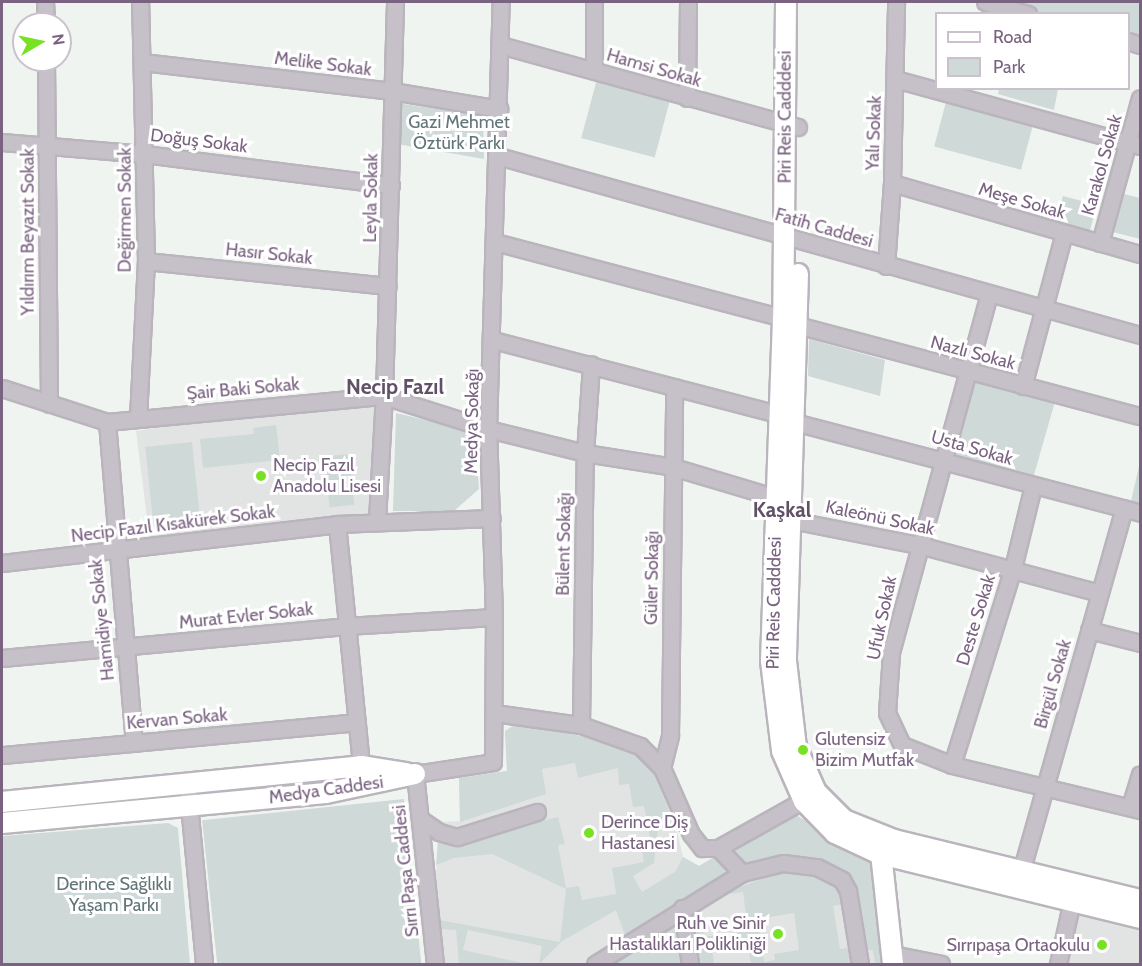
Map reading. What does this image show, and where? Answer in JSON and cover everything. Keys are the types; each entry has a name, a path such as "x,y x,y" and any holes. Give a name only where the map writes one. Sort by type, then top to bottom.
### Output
{"main road":[{"name":"Piri Reis Cadddesi","path":"786,2 791,125 792,239 787,418 791,520 786,606 790,709 796,747 810,797"},
{"name":"Piri Reis Cadddesi","path":"791,125 798,2"},
{"name":"Piri Reis Cadddesi","path":"787,418 777,498 772,638 775,711 782,751 810,797 887,847 1074,892 1140,900"},
{"name":"Medya Caddesi","path":"2,802 361,765 415,774"},
{"name":"Medya Caddesi","path":"2,823 363,788 415,774"},
{"name":"Piri Reis Cadddesi","path":"887,847 1021,872 1140,918"},
{"path":"887,847 898,960"}],"street":[{"name":"Değirmen Sokak","path":"138,418 146,261 140,2"},
{"name":"Leyla Sokak","path":"377,520 388,286 395,2"},
{"name":"Medya Sokağı","path":"415,774 493,762 494,617 488,429 493,340 501,2"},
{"path":"594,2 594,70"},
{"path":"687,98 688,2"},
{"name":"Yalı Sokak","path":"886,266 892,183 896,2"},
{"path":"985,2 1021,12"},
{"name":"Hamsi Sokak","path":"500,45 791,125"},
{"name":"Melike Sokak","path":"142,62 392,91 499,109"},
{"name":"Yıldırım Beyazıt Sokak","path":"46,72 49,404"},
{"path":"895,79 935,90"},
{"path":"935,90 1134,144"},
{"name":"Karakol Sokak","path":"1100,243 1134,144 1140,98"},
{"name":"Doğuş Sokak","path":"2,142 144,154 391,185"},
{"name":"Fatih Caddesi","path":"498,156 1140,335"},
{"name":"Meşe Sokak","path":"892,183 1140,254"},
{"path":"1023,386 1046,310 1064,233"},
{"name":"Nazlı Sokak","path":"495,242 966,371 1140,416"},
{"name":"Hasır Sokak","path":"146,261 388,286"},
{"name":"Ufuk Sokak","path":"989,294 966,371 891,653 887,713 902,745 952,765 1135,808"},
{"name":"Usta Sokak","path":"493,340 591,364 942,459 1033,486 1140,513"},
{"name":"Bülent Sokağı","path":"581,725 585,453 591,364"},
{"name":"Güler Sokağı","path":"662,768 670,735 674,387"},
{"name":"Şair Baki Sokak","path":"2,388 107,422 384,396 488,429"},
{"name":"Hamidiye Sokak","path":"107,422 115,552 134,743"},
{"path":"488,429 585,453 673,466 777,498 791,520"},
{"name":"Deste Sokak","path":"952,765 1013,568 1033,486"},
{"name":"Birgül Sokak","path":"1021,872 1124,508"},
{"name":"Necip Fazıl Kısakürek Sokak","path":"2,563 115,552 377,520 492,518"},
{"name":"Kaleönü Sokak","path":"791,520 919,545 1013,568 1100,593"},
{"path":"337,524 363,788"},
{"name":"Murat Evler Sokak","path":"2,658 346,626 494,617"},
{"path":"1089,630 1140,643"},
{"path":"494,712 581,725 640,746 662,768 691,834 702,848 718,848 810,797"},
{"name":"Kervan Sokak","path":"2,755 356,722"},
{"name":"Sırrı Paşa Caddesi","path":"415,774 435,964"},
{"path":"1135,808 1140,775"},
{"path":"187,783 204,964"},
{"path":"420,819 439,832 457,837 537,812"},
{"path":"718,848 742,873"},
{"path":"595,964 682,908 742,873 773,865 800,863 837,875 848,891 860,964"},
{"path":"1058,964 1074,892"},
{"path":"682,908 690,964"},
{"path":"898,960 941,964"}],"shaded area":[{"name":"Necip Fazıl Anadolu Lisesi","path":"377,395 377,520 150,542 136,431"},
{"path":"505,731 651,766 673,813 683,857 699,866 780,818 796,815 887,964 443,964 436,875 440,822 460,821 459,778 507,771"},
{"name":"Sırrıpaşa Ortaokulu","path":"1073,908 1140,927 1140,964 1060,964"}],"green space":[{"path":"985,2 1140,2 1140,45 1130,41 1130,12 1024,12"},
{"path":"597,79 670,99 655,158 581,138"},
{"path":"999,90 1058,90 1054,110 998,94"},
{"path":"946,102 1033,125 1021,170 934,146"},
{"name":"Gazi Mehmet Öztürk Parkı","path":"397,103 483,116 484,159 397,144"},
{"path":"1120,193 1140,198 1140,239 1109,231"},
{"path":"1063,196 1097,205 1090,231 1056,222"},
{"path":"809,339 885,360 880,396 808,376"},
{"path":"969,375 1056,400 1033,478 947,453"},
{"path":"396,413 468,430 475,436 479,489 454,511 393,511"},
{"path":"276,425 280,460 203,468 200,439 254,434 253,428"},
{"path":"192,442 201,529 154,533 145,447"},
{"path":"349,454 354,505 329,507 324,457"},
{"path":"1140,462 1140,504 1131,501"},
{"path":"519,722 625,746 651,766 676,828 658,831 654,863 633,876 642,892 675,872 683,857 699,866 780,818 796,815 866,857 877,875 887,964 875,964 873,950 858,951 837,875 763,866 628,943 616,910 561,942 539,964 542,946 468,930 463,950 527,964 459,964 456,930 440,929 439,920 560,942 566,889 492,854 454,858 436,865 438,839 452,844 558,817 565,844 558,845 566,888 579,886 582,900 616,894 612,868 644,862 641,845 651,843 644,806 633,807 629,784 619,785 618,768 578,778 575,763 542,769 546,794 460,822 459,778 507,771 505,731"},
{"path":"357,771 358,784 198,799 197,788"},
{"path":"174,790 175,802 3,817 2,805"},
{"path":"404,799 421,964 217,964 202,820"},
{"name":"Derince Sağlıklı Yaşam Parkı","path":"168,823 178,828 190,964 2,964 2,836"},
{"path":"784,871 819,875 837,884 844,904 833,906 840,949 852,947 854,964 751,964 748,943 712,949 714,964 695,964 688,916 700,905 704,937 748,931 743,892 715,896","holes":["794,913 799,950 774,954 775,960 764,962 758,919"]},
{"path":"680,922 686,964 612,964"}],"place":[{"name":"Necip Fazıl Anadolu Lisesi","path":"261,476"},
{"name":"Glutensiz Bizim Mutfak","path":"803,750"},
{"name":"Derince Diş Hastanesi","path":"589,833"},
{"name":"Ruh ve Sinir Hastalıkları Polikliniği","path":"778,934"},
{"name":"Sırrıpaşa Ortaokulu","path":"1102,945"}],"district":[{"name":"Necip Fazıl","path":"395,387"},
{"name":"Kaşkal","path":"782,510"}]}
